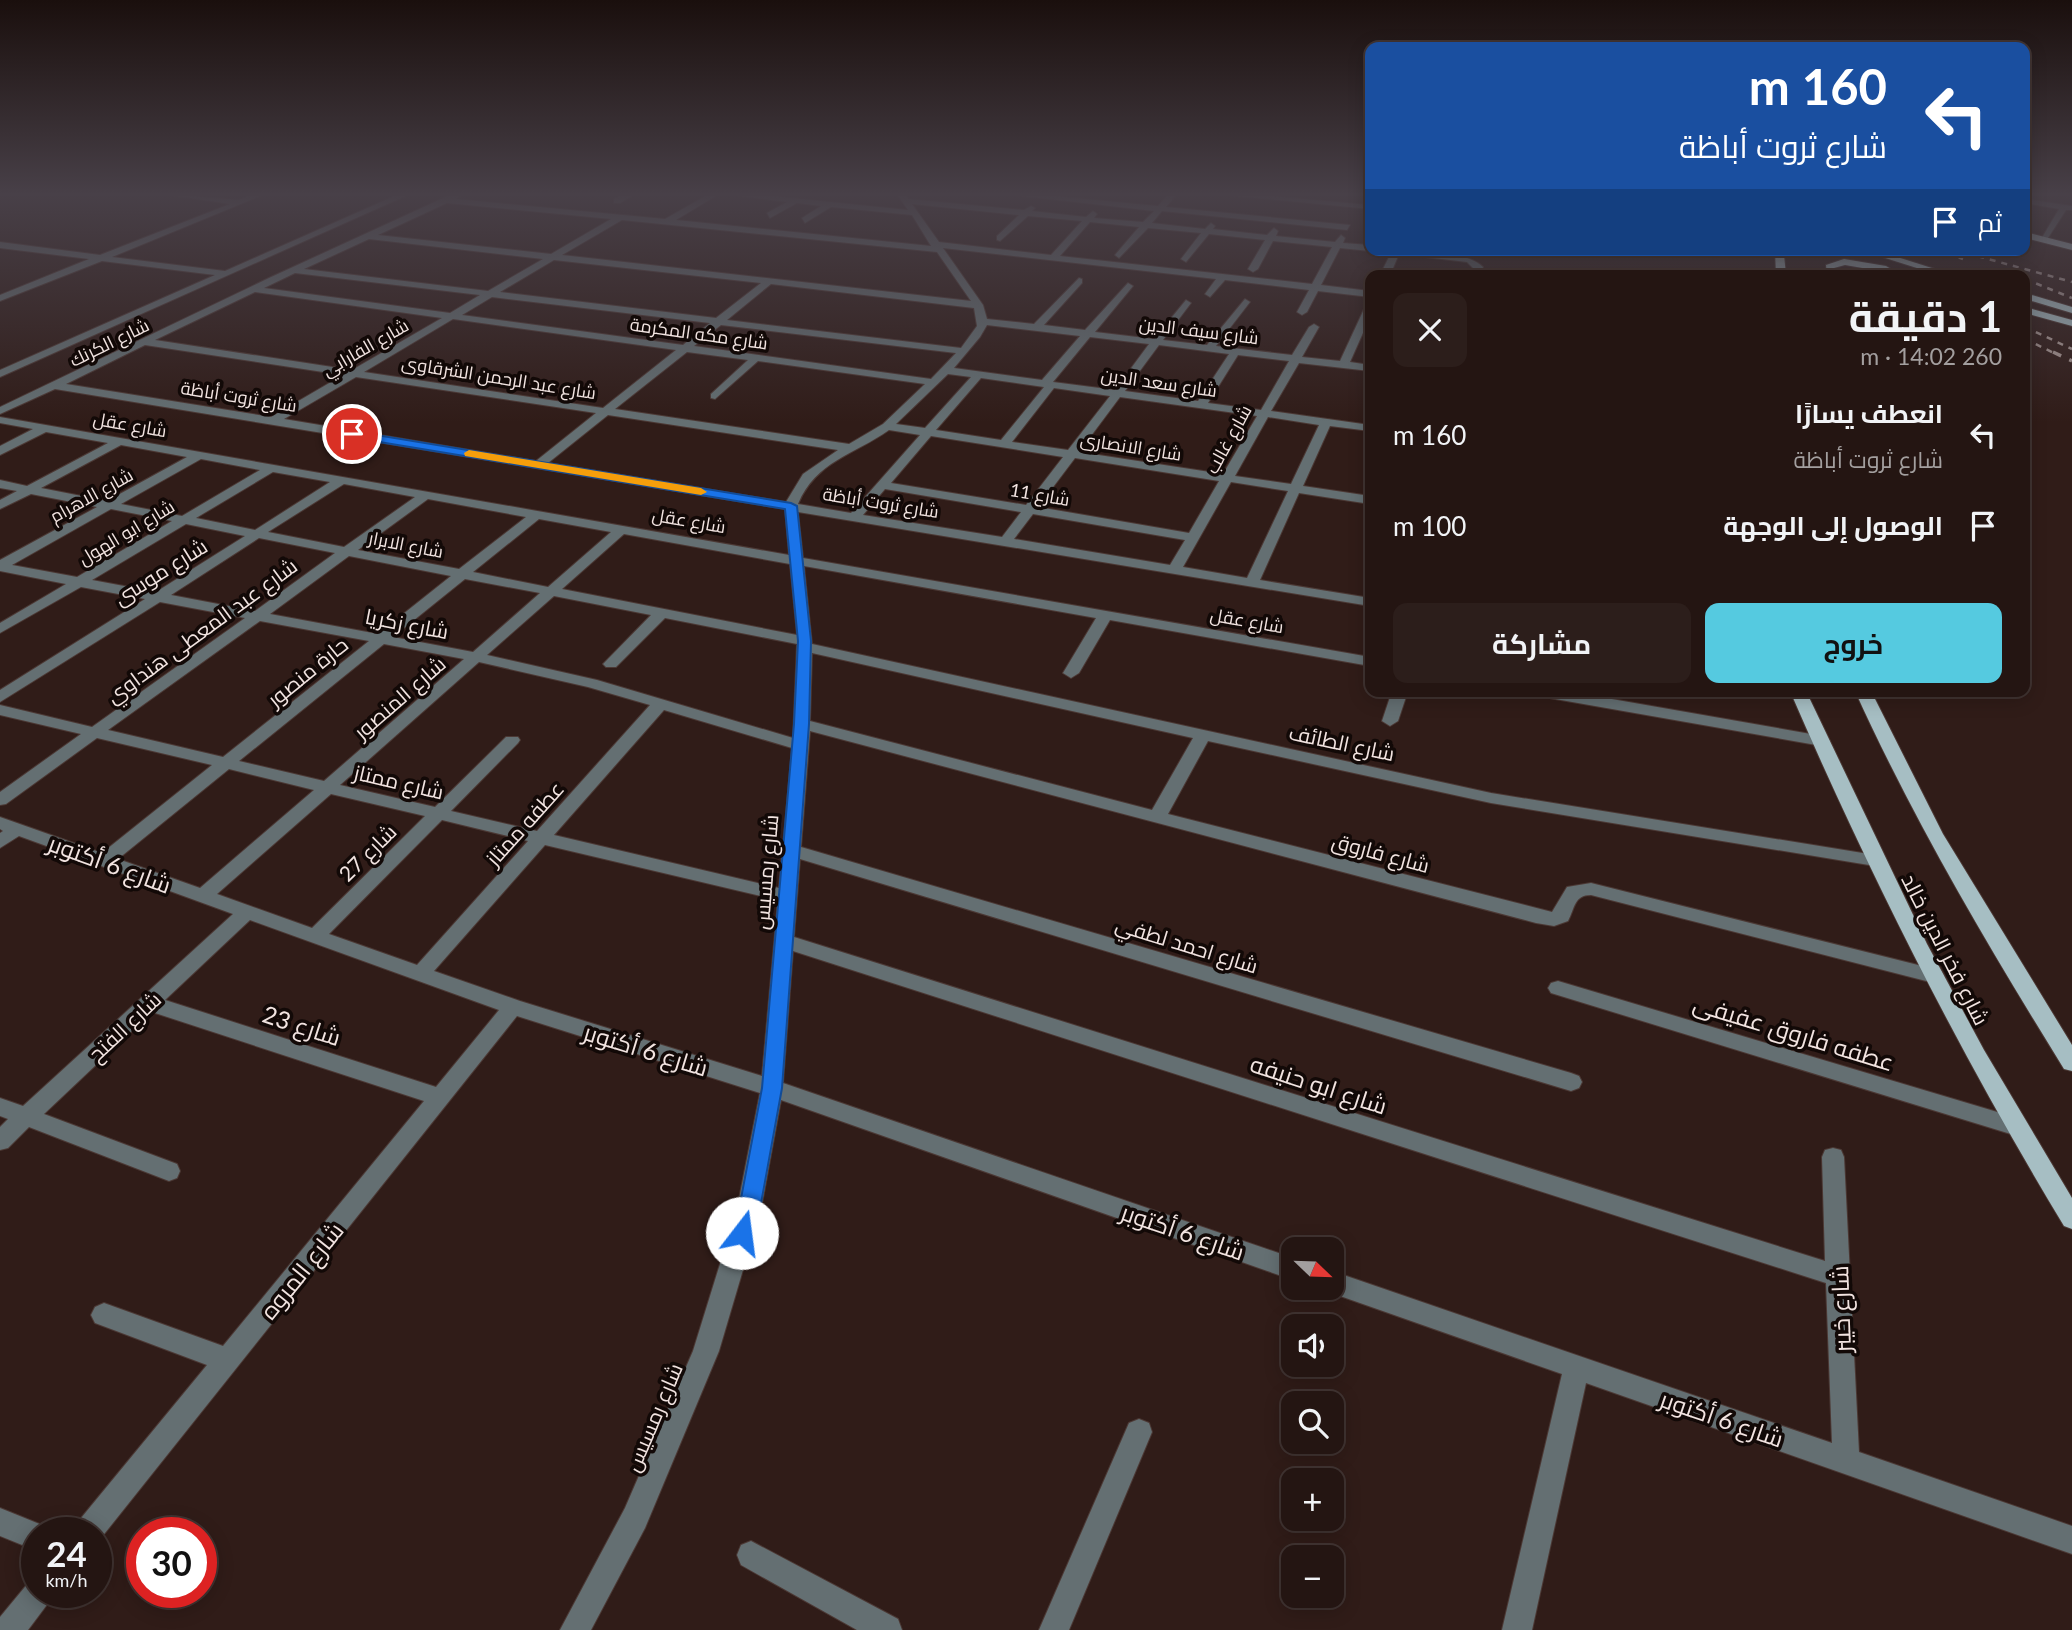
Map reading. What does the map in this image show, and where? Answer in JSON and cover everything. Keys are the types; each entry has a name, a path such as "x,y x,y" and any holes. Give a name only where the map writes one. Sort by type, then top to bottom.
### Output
{"main road":[{"path":"2030,297 2072,310"},
{"path":"2030,311 2072,323"},
{"name":"شارع فخر الدين خالد","path":"1801,697 1875,860 1934,976 2014,1126 2072,1219"},
{"name":"شارع فخر الدين خالد","path":"1866,697 1887,745 1946,855 2072,1063"}],"street":[{"path":"0,298 71,270"},
{"path":"193,270 272,280"},
{"path":"0,374 236,270"},
{"name":"شارع الكرنك","path":"0,411 294,270"},
{"path":"295,270 962,351"},
{"name":"شارع الفارابي","path":"272,421 530,270"},
{"name":"شارع سيف الدين","path":"660,270 768,282 980,313 1036,328 1365,367"},
{"path":"791,506 797,487 810,472 887,426 962,351 981,328 980,313 951,270"},
{"path":"1161,270 1365,293"},
{"path":"1302,312 1324,270"},
{"path":"1210,294 1223,277"},
{"path":"1036,328 1079,281"},
{"path":"538,465 768,282"},
{"path":"1004,444 1087,334 1128,286"},
{"name":"شارع مكه المكرمة","path":"254,289 756,358 938,376"},
{"path":"1209,349 1244,302"},
{"path":"1005,542 1186,303"},
{"path":"1343,365 1365,318"},
{"name":"شارع غالب","path":"1174,570 1293,359 1314,327"},
{"name":"شارع عبد الرحمن الشرقاوى","path":"144,342 849,448"},
{"path":"1201,405 1236,352"},
{"path":"715,396 756,358"},
{"path":"854,517 978,375"},
{"name":"شارع سعد الدين","path":"938,376 978,375 1365,427"},
{"name":"شارع ثروت أباظة","path":"54,385 1365,602"},
{"name":"شارع عقل","path":"0,420 1365,661"},
{"path":"1252,583 1326,422"},
{"name":"شارع الانصارى","path":"887,426 1365,499"},
{"path":"0,450 44,428"},
{"path":"0,505 120,441"},
{"name":"شارع الاهرام","path":"0,566 199,455"},
{"name":"شارع ابو الهول","path":"0,629 271,468"},
{"name":"شارع موسى","path":"0,697 342,480"},
{"name":"شارع الابرار","path":"0,484 662,613 804,644"},
{"name":"شارع 11","path":"883,485 1192,537"},
{"name":"شارع عبد المعطى هنداوي","path":"0,800 426,495"},
{"name":"شارع رمسيس","path":"575,1630 635,1518 706,1351 750,1209 772,1088 789,850 802,724 804,644 791,506"},
{"name":"حارة منصور","path":"104,861 537,514"},
{"name":"شارع المنصور","path":"202,897 623,528"},
{"name":"شارع زكريا","path":"0,566 476,657 592,683 799,745"},
{"path":"611,664 662,613"},
{"path":"1071,673 1107,614"},
{"name":"شارع الطائف","path":"804,644 1491,798 1875,860"},
{"path":"1390,722 1398,697"},
{"path":"1572,697 1822,741"},
{"name":"عطفه ممتاز","path":"420,974 661,703"},
{"name":"شارع ممتاز","path":"0,710 787,896"},
{"name":"شارع فاروق","path":"802,724 1545,918 1561,916 1567,897 1574,891 1581,888 1591,889 1934,976"},
{"path":"1157,817 1203,735"},
{"name":"شارع 27","path":"314,937 512,740"},
{"name":"شارع 6 أكتوبر","path":"6,831 104,861 513,1007 772,1088 1281,1265"},
{"name":"شارع احمد لطفي","path":"789,850 1571,1082"},
{"name":"شارع الفتح","path":"0,1141 247,912"},
{"name":"شارع ابو حنيفه","path":"783,941 1839,1276"},
{"name":"عطفه فاروق عفيفى","path":"1558,988 2014,1126"},
{"name":"شارع 23","path":"149,1003 440,1097"},
{"name":"شارع المروه","path":"100,1517 513,1007"},
{"path":"0,1107 169,1171"},
{"name":"شارع خيبر","path":"1833,1157 1846,1461"},
{"name":"شارع 6 أكتوبر","path":"1344,1286 2072,1539"},
{"path":"104,1315 228,1360"},
{"path":"1517,1630 1577,1367"},
{"path":"1054,1630 1139,1432"},
{"path":"0,1522 21,1531"},
{"path":"751,1555 887,1630"},
{"path":"9,1630 26,1608"}],"railway":[{"path":"2030,271 2072,282"},
{"path":"2030,281 2072,298"},
{"path":"2030,329 2072,349"},
{"path":"2030,341 2056,354"},
{"path":"2053,352 2072,361"}],"slow traffic":[{"path":"469,453 701,492"}],"route":[{"path":"352,434 791,506 805,641 802,724 789,850 772,1088 750,1209 742,1233"}]}
